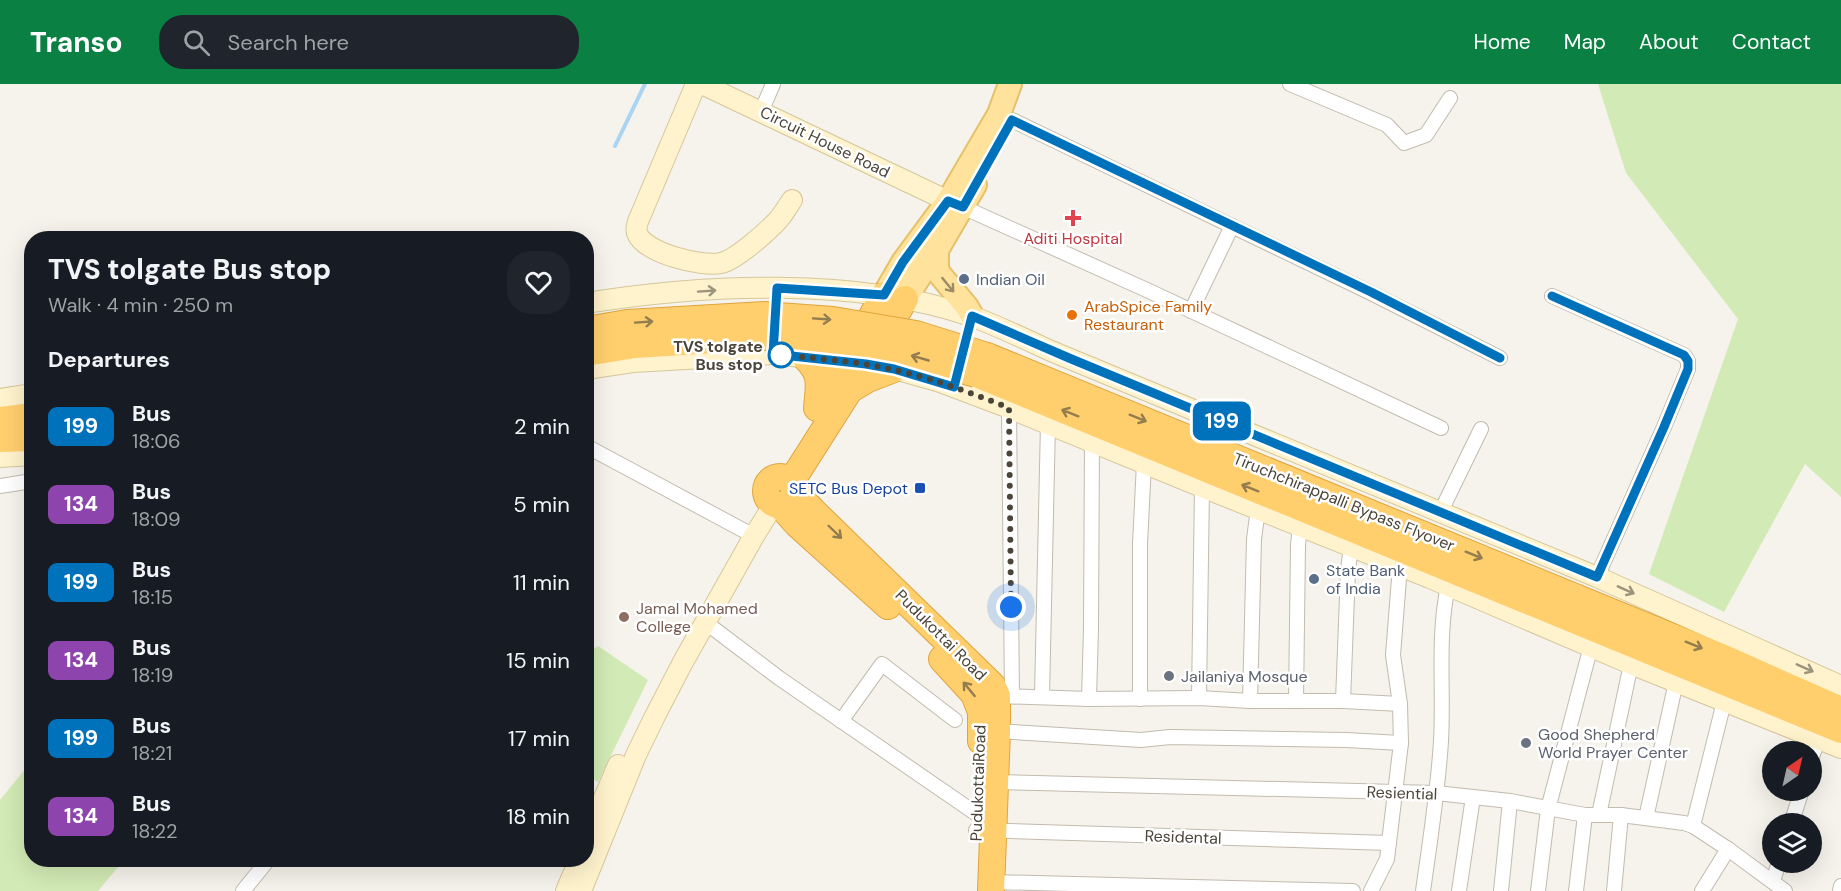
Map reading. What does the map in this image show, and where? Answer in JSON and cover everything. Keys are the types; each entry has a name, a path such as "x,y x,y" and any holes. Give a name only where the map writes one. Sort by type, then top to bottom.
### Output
{"highway":[{"path":"816,414 856,363 895,297"},
{"name":"Tiruchchirappalli Bypass Flyover","path":"594,329 627,323 828,341 911,355 972,372 1719,656 1841,710"},
{"name":"Tiruchchirappalli Bypass Flyover","path":"594,352 635,345 766,335"},
{"path":"780,492 804,446 816,414 819,380 815,367 805,357"},
{"path":"849,390 856,363"},
{"path":"804,446 849,390 868,379 894,369"},
{"name":"Tiruchchirappalli Bypass Flyover","path":"972,372 1841,730"},
{"path":"0,420 24,417"},
{"path":"0,439 24,438"},
{"name":"Pudukottai Road","path":"780,492 814,512 1004,696 998,731 996,782 982,826 985,888"},
{"name":"PudukottaiRoad","path":"780,492 796,524 888,606 974,694 981,712 982,826"}],"main road":[{"path":"895,297 903,262 956,204 1012,120 1019,85"},
{"path":"895,297 937,250 999,114 1019,85"},
{"path":"937,250 937,271 972,316"}],"street":[{"path":"696,84 636,227 638,237 658,250 682,260 721,263 735,257 780,218 792,200"},
{"name":"Circuit House Road","path":"702,84 956,204"},
{"path":"761,112 773,84"},
{"path":"1290,84 1387,125 1404,143 1426,135 1450,98"},
{"path":"1012,120 1500,358"},
{"path":"956,204 1441,428"},
{"path":"1191,311 1232,226"},
{"path":"766,335 777,288"},
{"path":"594,302 641,295 777,288 895,297 972,316 1597,577 1841,686"},
{"path":"1552,296 1684,355 1688,361 1688,369 1664,427 1597,577"},
{"path":"972,316 972,372"},
{"path":"594,368 766,335 805,357 894,369 972,372 1009,408 1591,645 1631,664 1725,702 1800,741"},
{"path":"0,399 24,395"},
{"path":"1009,408 1004,696 1089,699 1199,698 1400,704"},
{"path":"1042,696 1048,423"},
{"path":"1441,511 1481,429"},
{"path":"1089,699 1092,441"},
{"path":"594,450 749,533"},
{"path":"0,457 24,456"},
{"path":"1140,699 1140,544 1144,463"},
{"path":"0,486 24,482"},
{"path":"1199,698 1202,488"},
{"path":"594,822 628,743 749,533 780,492"},
{"path":"1250,701 1254,539 1258,509"},
{"path":"1296,701 1300,526"},
{"path":"594,859 678,659 705,622 749,533"},
{"path":"1343,701 1350,546"},
{"path":"1371,891 1387,859 1401,743 1400,704 1393,655 1400,566"},
{"path":"1423,891 1441,741 1443,609 1449,586"},
{"path":"705,622 982,826"},
{"path":"1538,891 1548,809 1591,645"},
{"path":"841,721 882,664 955,720"},
{"path":"1576,891 1592,815 1631,664"},
{"path":"1646,818 1676,681"},
{"path":"1693,826 1725,702"},
{"path":"998,731 1141,740 1170,737 1401,743"},
{"path":"1822,749 1841,748"},
{"name":"Resiential","path":"996,782 1436,793 1510,801 1592,815 1621,815 1684,823 1693,826 1728,849 1785,891"},
{"path":"1459,891 1473,797"},
{"path":"1501,891 1510,801"},
{"path":"1614,891 1621,815"},
{"name":"Residental","path":"982,826 1389,843"},
{"path":"1702,891 1728,849"},
{"path":"243,891 262,867"},
{"path":"566,891 576,867"},
{"path":"581,891 591,867"},
{"path":"1773,881 1776,873"},
{"path":"1840,891 1841,886"},
{"path":"985,888 1353,891"}],"green space":[{"path":"1598,84 1841,84 1841,497 1805,464 1724,612 1649,574 1738,319 1626,173"},
{"path":"598,646 648,680 598,782 594,780 594,648"},
{"path":"24,771 24,867 118,867 98,891 0,891 0,800"}],"waterway":[{"path":"615,146 645,84"}],"bus line":[{"name":"199","path":"1500,358 1371,292 1012,120 963,207 948,201 903,262 884,295 777,288 773,354 846,361 894,369 954,387 972,316 1597,577 1689,365 1684,355 1552,296"}],"place":[{"name":"Aditi Hospital","path":"1073,218"},
{"name":"Indian Oil","path":"964,279"},
{"name":"ArabSpice Family Restaurant","path":"1072,315"},
{"name":"TVS tolgate Bus stop","path":"781,355"},
{"name":"SETC Bus Depot","path":"920,488"},
{"name":"State Bank of India","path":"1314,579"},
{"name":"Jamal Mohamed College","path":"624,617"},
{"name":"Jailaniya Mosque","path":"1169,676"},
{"name":"Good Shepherd World Prayer Center","path":"1526,743"}],"route":[{"path":"781,355 846,361 894,369 940,381 1009,408 1011,607"}]}
